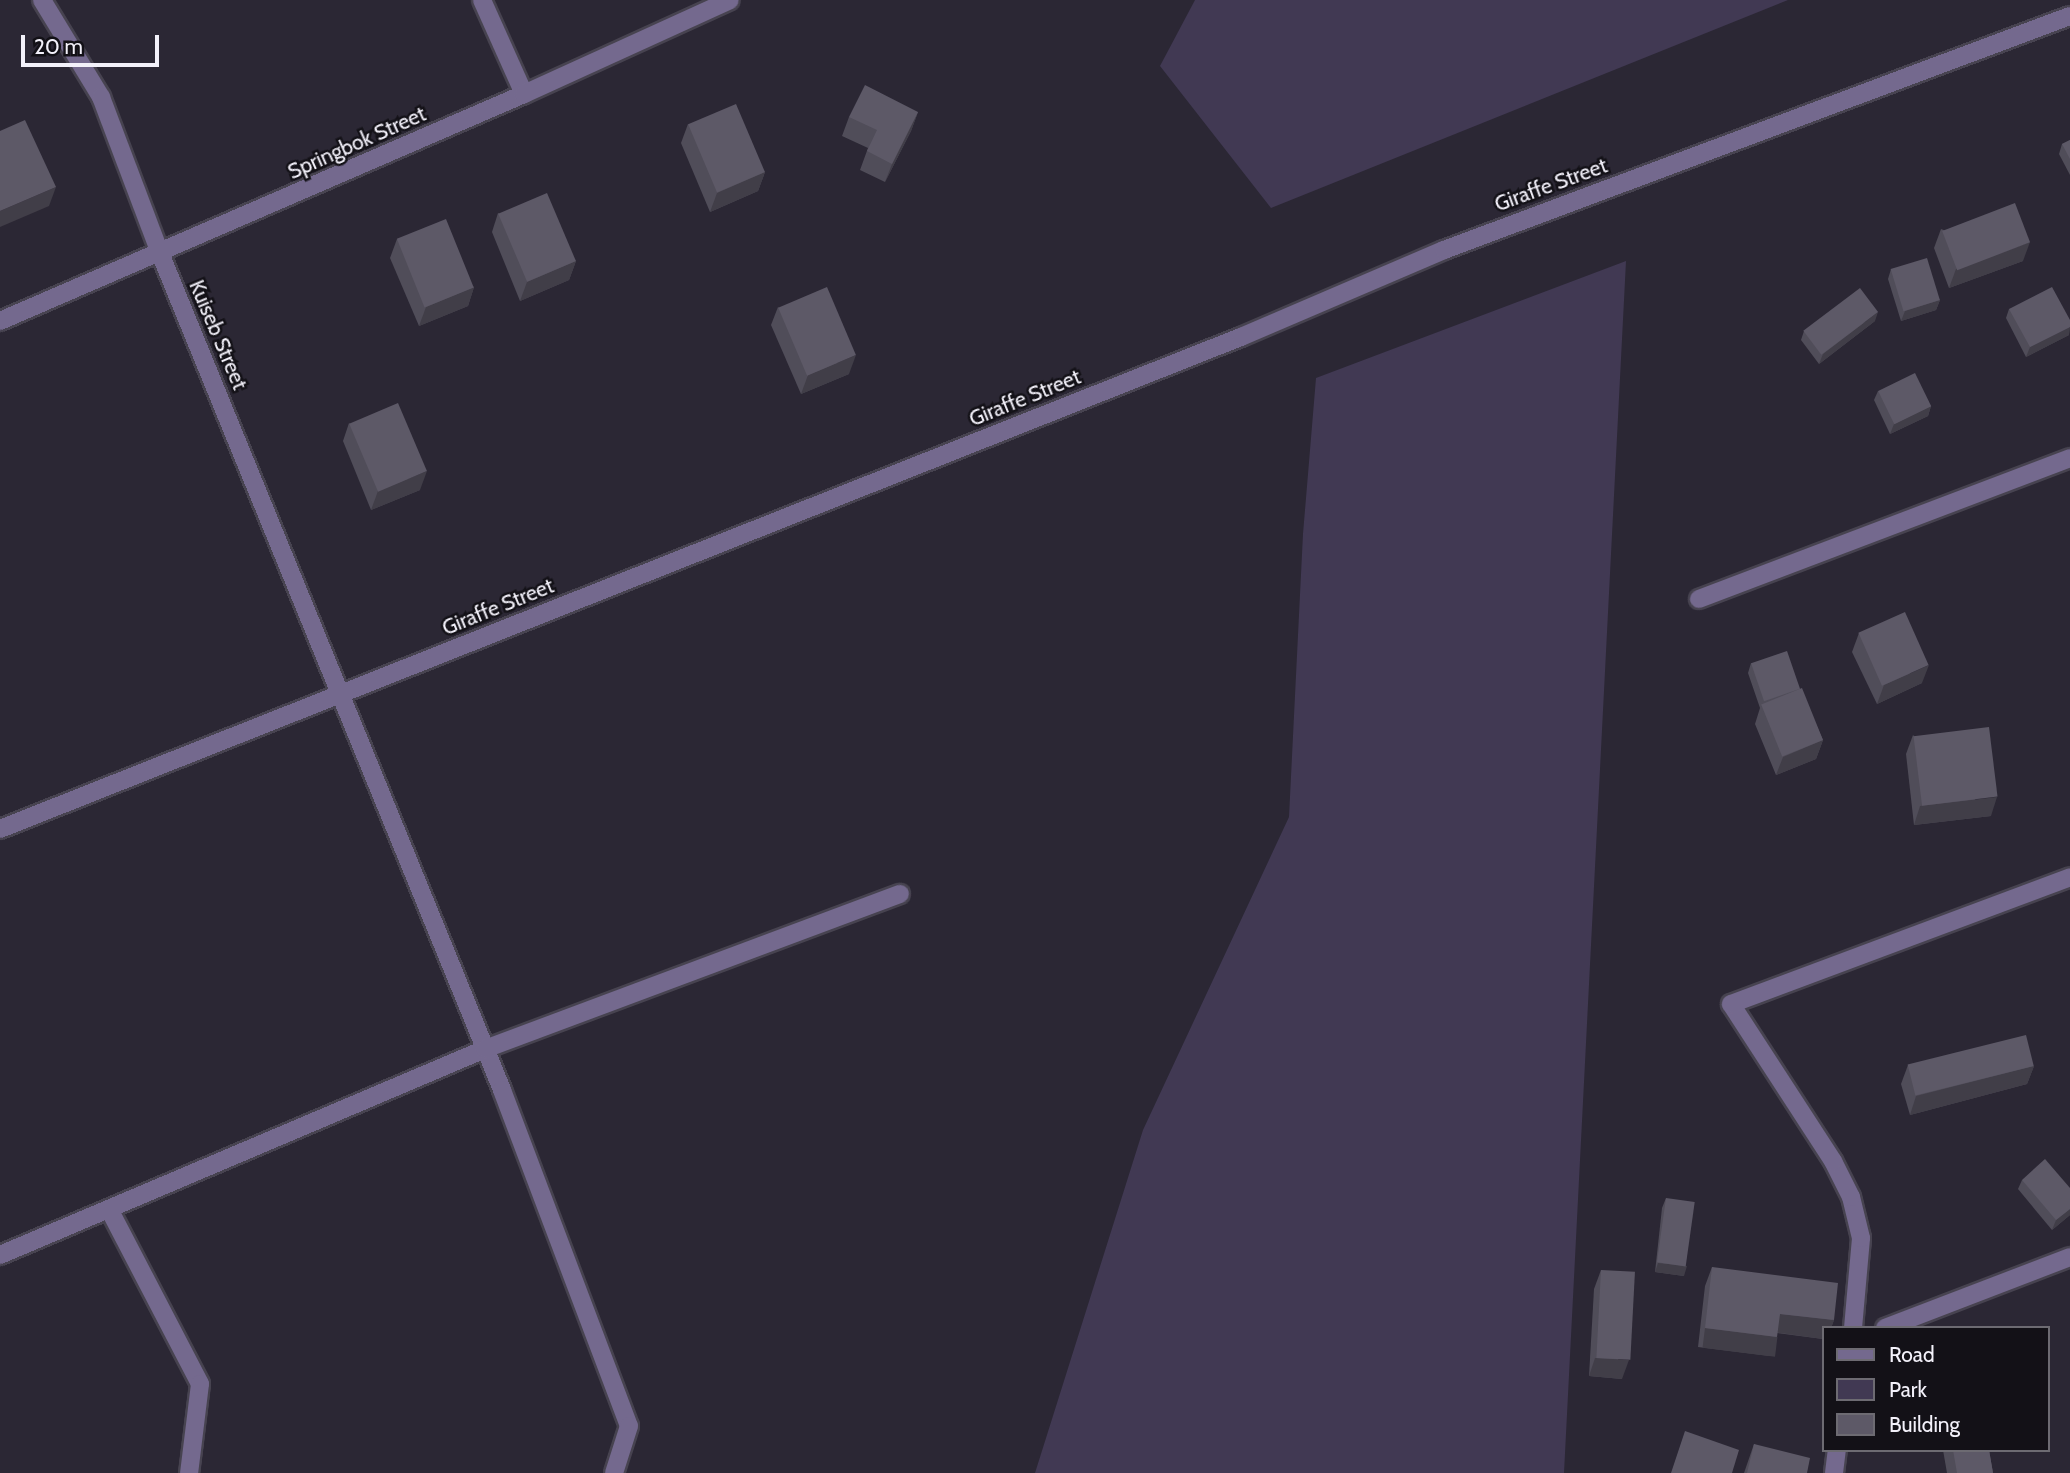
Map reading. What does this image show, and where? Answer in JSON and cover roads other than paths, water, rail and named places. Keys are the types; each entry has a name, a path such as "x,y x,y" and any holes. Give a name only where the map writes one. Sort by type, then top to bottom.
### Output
{"street":[{"name":"Kuiseb Street","path":"42,0 101,97 160,253 343,693 485,1049 629,1426 614,1473"},
{"path":"482,0 524,94"},
{"name":"Springbok Street","path":"0,321 524,94 730,0"},
{"name":"Giraffe Street","path":"0,829 1241,337 1444,250 2070,16"},
{"path":"1699,599 2070,458"},
{"path":"1853,1326 1861,1238 1851,1197 1833,1161 1731,1004 2070,877"},
{"path":"0,1255 485,1049 900,894"},
{"path":"108,1209 200,1384 189,1473"},
{"path":"1890,1326 2070,1257"},
{"path":"1834,1473 1837,1452"}]}
